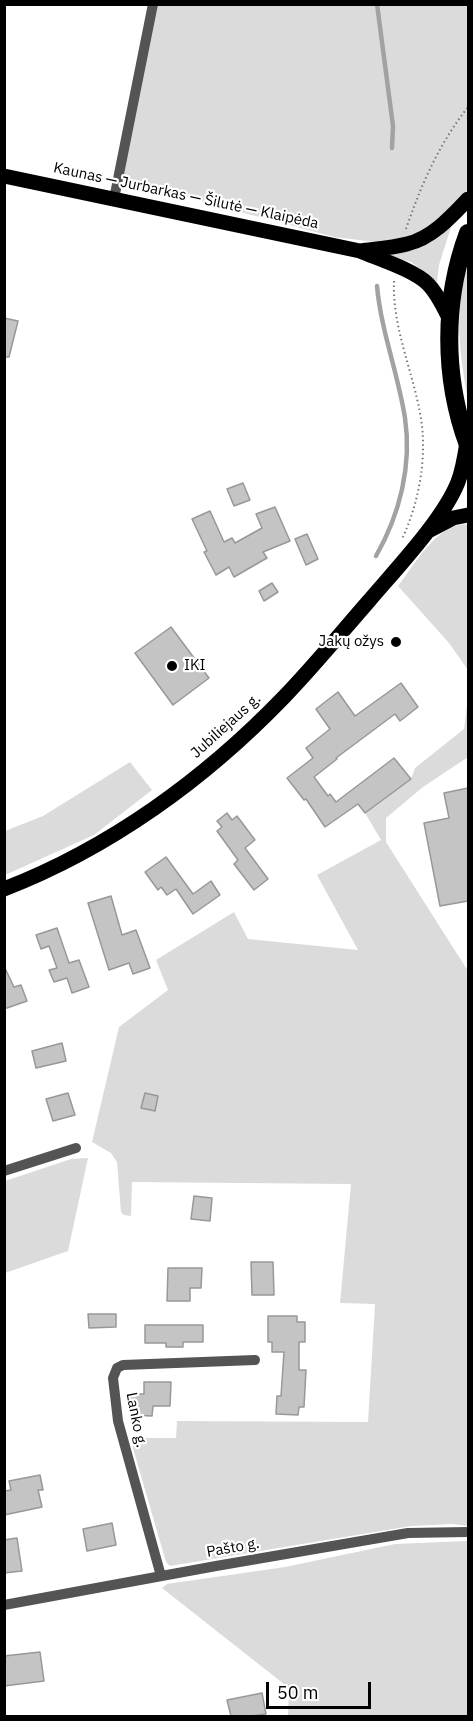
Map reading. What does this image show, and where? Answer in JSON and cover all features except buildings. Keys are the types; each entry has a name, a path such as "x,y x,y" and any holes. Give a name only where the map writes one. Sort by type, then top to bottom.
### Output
{"highway":[{"path":"468,232 459,264 450,320 453,384 468,443"}],"main road":[{"name":"Kaunas — Jurbarkas — Šilutė — Klaipėda","path":"4,176 360,251"},
{"path":"360,251 401,246 424,238 436,230 468,199"},
{"path":"360,251 414,274 427,283 450,320"},
{"path":"425,533 458,483 468,443"},
{"path":"425,533 453,518 468,515"},
{"name":"Jubiliejaus g.","path":"4,889 42,874 111,837 180,789 226,752 297,683 425,533"}],"street":[{"path":"114,199 153,4"},
{"path":"4,1171 76,1148"},
{"name":"Lanko g.","path":"161,1576 118,1421 113,1378 117,1368 123,1365 255,1360"},
{"name":"Pašto g.","path":"4,1605 408,1533 468,1532"}],"path":[{"path":"401,246 426,174 440,148 468,107"},
{"path":"396,267 394,302 422,425 423,446 416,500 400,541"}],"shaded area":[{"path":"157,5 468,5 468,188 459,204 414,237 384,243 334,237 122,180"},
{"path":"451,227 439,265 437,282 411,262 388,256 388,253 414,250"},
{"path":"468,265 468,401 459,316 463,282"},
{"path":"468,524 468,670 449,643 398,586 428,546 446,530"},
{"path":"468,697 468,757 423,787 386,818 386,842 468,971 468,1526 453,1524 411,1526 170,1566 166,1562 130,1438 176,1438 177,1421 368,1422 375,1304 340,1303 351,1184 132,1182 131,1216 121,1212 117,1162 111,1153 92,1142 119,1027 168,990 156,960 234,912 248,939 358,950 317,875 381,840 365,813 411,779 415,768 464,729"},
{"path":"130,762 152,790 94,835 5,875 5,831 43,816"},
{"path":"88,1158 68,1251 5,1273 5,1181 71,1159"},
{"path":"468,1541 468,1716 288,1716 289,1688 162,1588 167,1584 285,1567 395,1544"}],"waterway":[{"path":"377,4 393,126 392,148"},
{"path":"376,556 398,506 407,453 405,418 382,319 377,286"}],"place":[{"name":"Jakų ožys","path":"396,642"},
{"name":"IKI","path":"172,666"}]}
